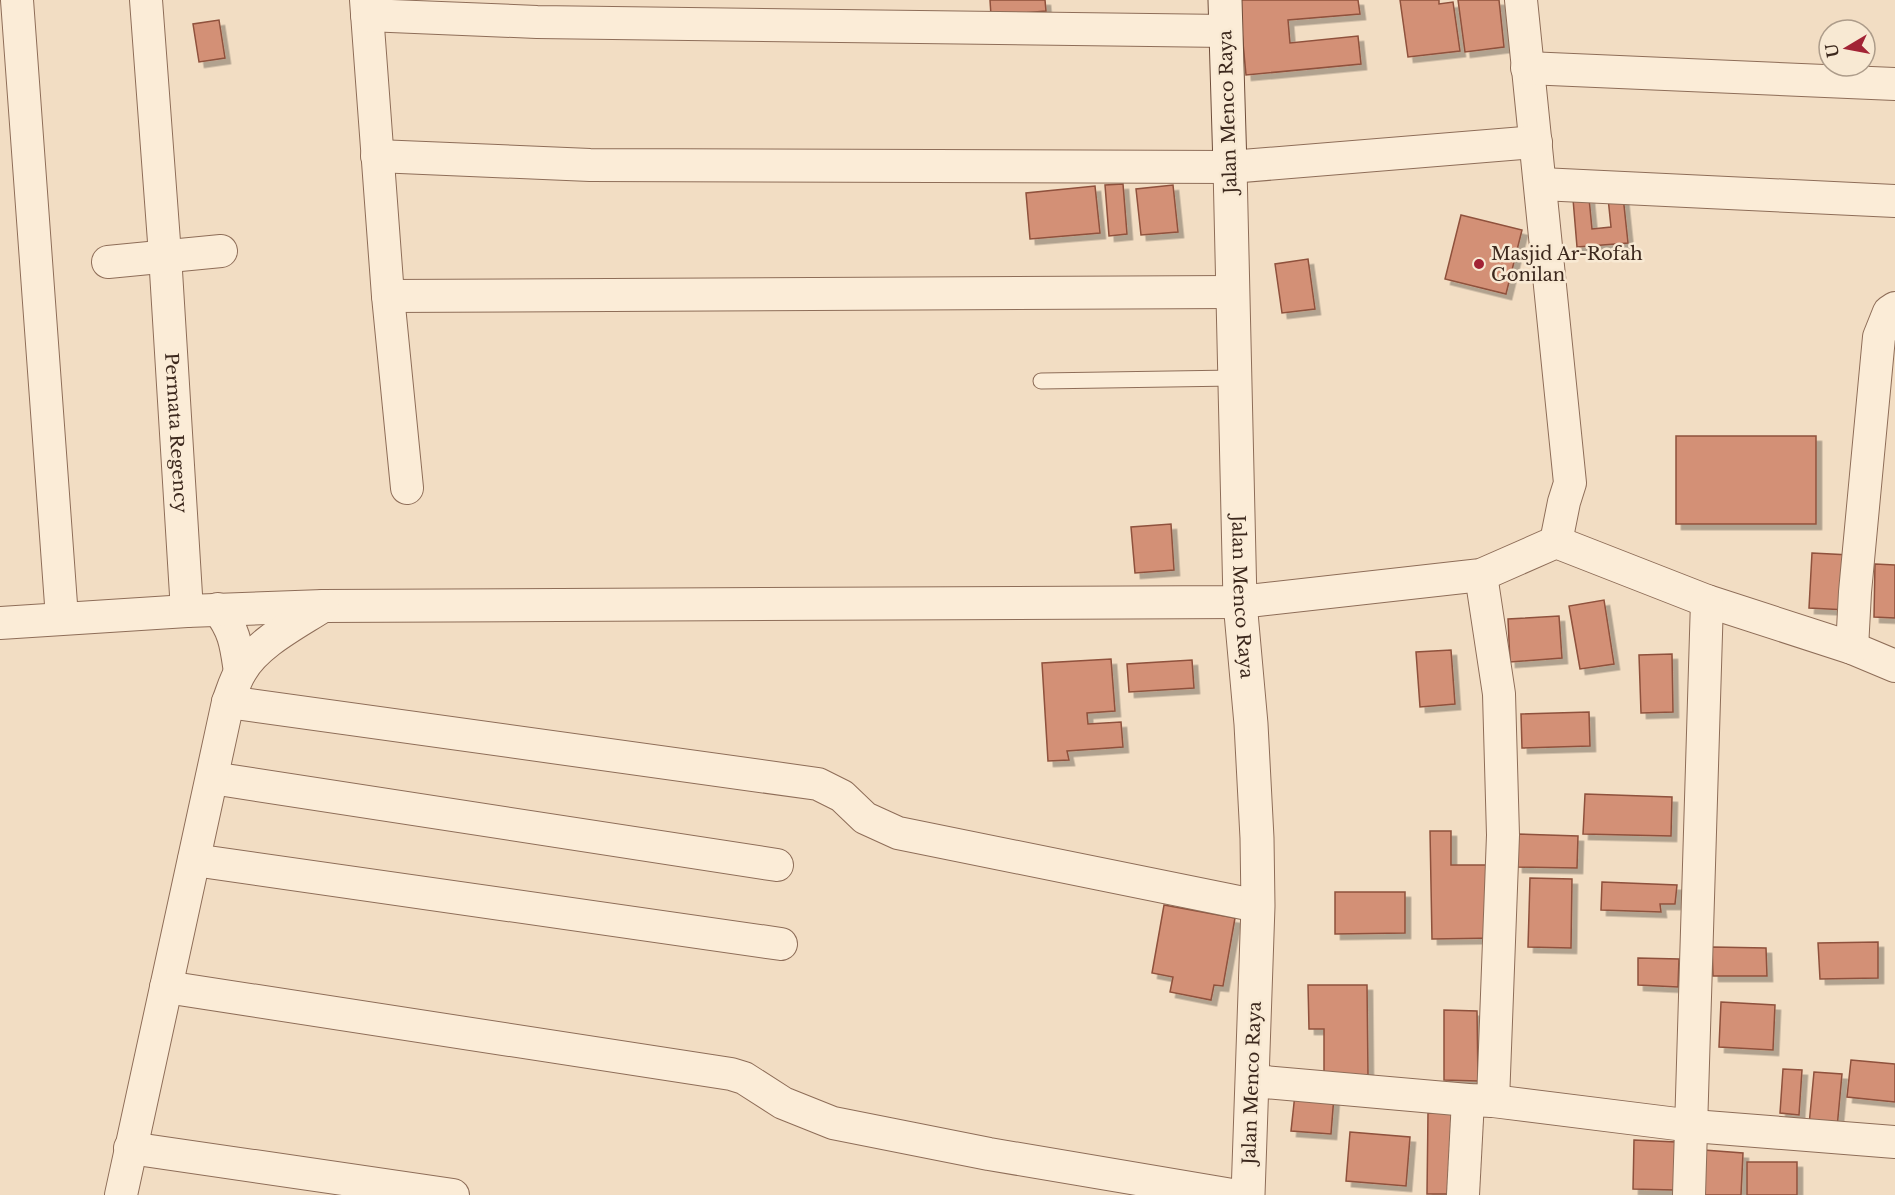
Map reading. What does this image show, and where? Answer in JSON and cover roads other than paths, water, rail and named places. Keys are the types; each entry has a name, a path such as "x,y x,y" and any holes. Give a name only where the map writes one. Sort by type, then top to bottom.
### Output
{"street":[{"path":"17,0 62,618"},
{"name":"Permata Regency","path":"146,0 165,255 202,610"},
{"path":"1521,0 1569,483 1556,542"},
{"path":"407,488 388,296 366,8 537,22 1225,16"},
{"name":"Jalan Menco Raya","path":"1225,16 1240,602 1251,724 1257,838 1258,906 1248,1195"},
{"path":"1527,68 1895,84"},
{"path":"377,156 590,165 1230,167 1536,141"},
{"path":"1541,184 1895,201"},
{"path":"108,262 221,251"},
{"path":"388,296 1232,292"},
{"path":"1852,648 1855,592 1879,337 1889,312 1895,308"},
{"path":"0,623 202,610 323,606 1240,602 1481,575 1556,542 1707,601 1852,648 1895,666"},
{"path":"1463,1195 1480,1100 1503,835 1499,694 1481,575"},
{"path":"1689,1195 1693,1126 1707,601"},
{"path":"121,1195 228,702 240,672 250,658 279,634 323,606"},
{"path":"202,610 229,624 235,641 240,672"},
{"path":"228,702 818,784 842,796 865,818 898,832 1258,906"},
{"path":"212,778 777,865"},
{"path":"194,860 781,944"},
{"path":"166,987 731,1074 744,1078 783,1102 832,1123 989,1154 1232,1195"},
{"path":"1253,1081 1480,1100 1693,1126 1895,1142"},
{"path":"130,1148 453,1195"}],"lane":[{"path":"1041,381 1234,378"}],"place":[{"name":"Masjid Ar-Rofah Gonilan","path":"1479,264"}]}
